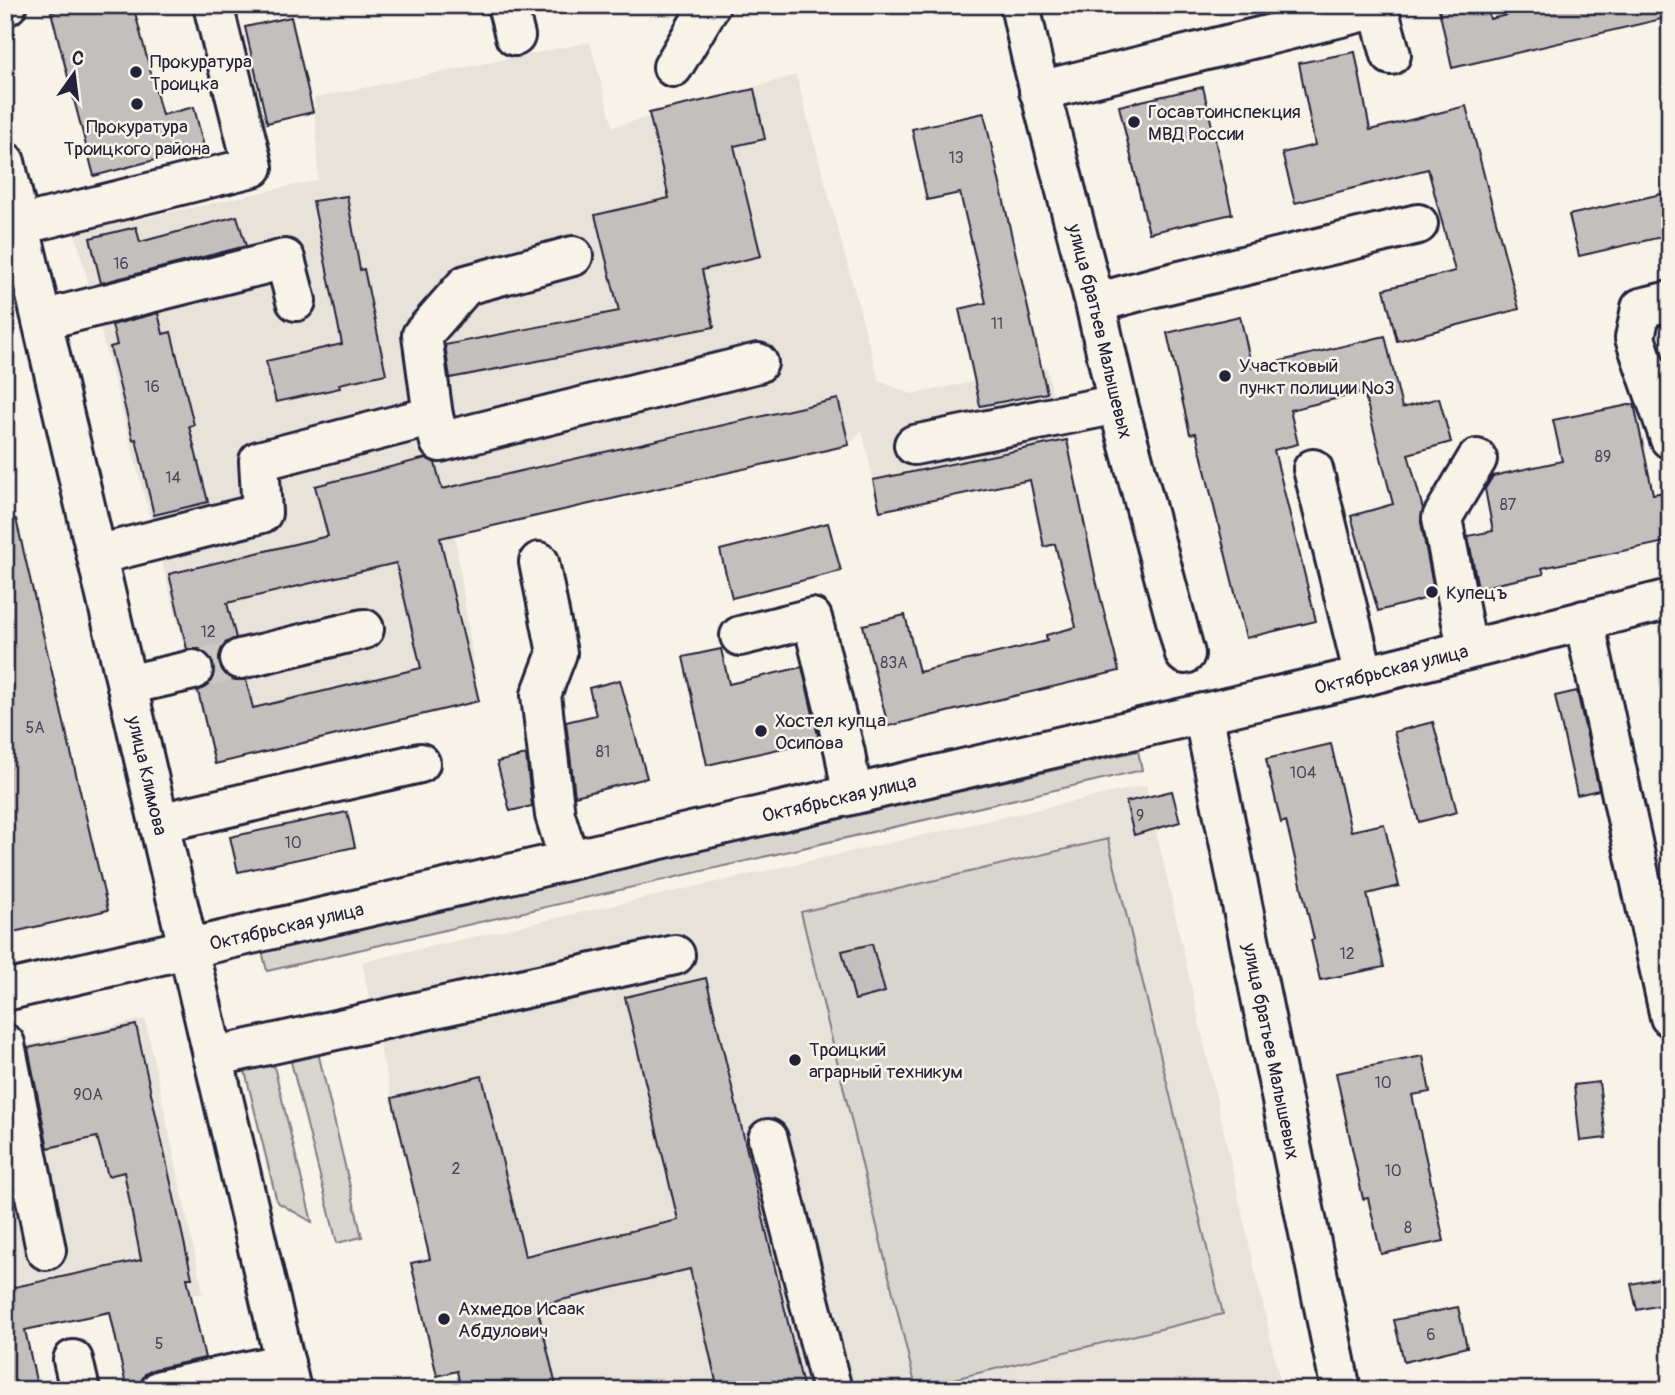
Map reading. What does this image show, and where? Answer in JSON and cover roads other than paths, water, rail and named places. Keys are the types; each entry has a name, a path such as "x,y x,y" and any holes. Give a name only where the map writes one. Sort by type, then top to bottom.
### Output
{"street":[{"path":"20,225 253,167 213,5"},
{"path":"673,67 710,5"},
{"name":"улица братьев Малышевых","path":"1020,5 1118,404 1185,654"},
{"path":"1040,91 1378,8 1391,55"},
{"name":"улица Климова","path":"5,162 288,1377"},
{"path":"1095,303 1418,225"},
{"path":"573,256 466,285 422,335 433,416 440,442 758,363"},
{"path":"42,320 285,260 296,301"},
{"path":"1670,301 1641,308 1635,338 1670,439"},
{"path":"914,445 1118,404"},
{"path":"97,555 262,513 259,461 433,416"},
{"path":"1467,649 1442,518 1477,458"},
{"path":"1313,469 1364,676"},
{"path":"539,562 556,653 541,695 555,816 569,860"},
{"name":"Октябрьская улица","path":"5,991 1364,676 1670,599"},
{"path":"740,636 812,618 845,753 852,794"},
{"path":"1584,620 1670,1017"},
{"path":"240,659 364,629"},
{"path":"127,685 192,670"},
{"name":"улица братьев Малышевых","path":"1203,713 1341,1390"},
{"path":"159,823 421,763"},
{"path":"214,1057 675,955"},
{"path":"5,1044 46,1250"},
{"path":"768,1139 832,1390"},
{"path":"160,1390 288,1377"}],"tunnel":[{"path":"193,670 240,659"}],"place":[{"name":"Прокуратура Троицка","path":"136,72"},
{"name":"Прокуратура Троицкого района","path":"137,104"},
{"name":"Госавтоинспекция МВД России","path":"1134,122"},
{"name":"Участковый пункт полиции №3","path":"1225,376"},
{"name":"Купецъ","path":"1432,592"},
{"name":"Хостел купца Осипова","path":"761,731"},
{"name":"Троицкий аграрный техникум","path":"795,1060"},
{"name":"Ахмедов Исаак Абдулович","path":"444,1319"}]}
